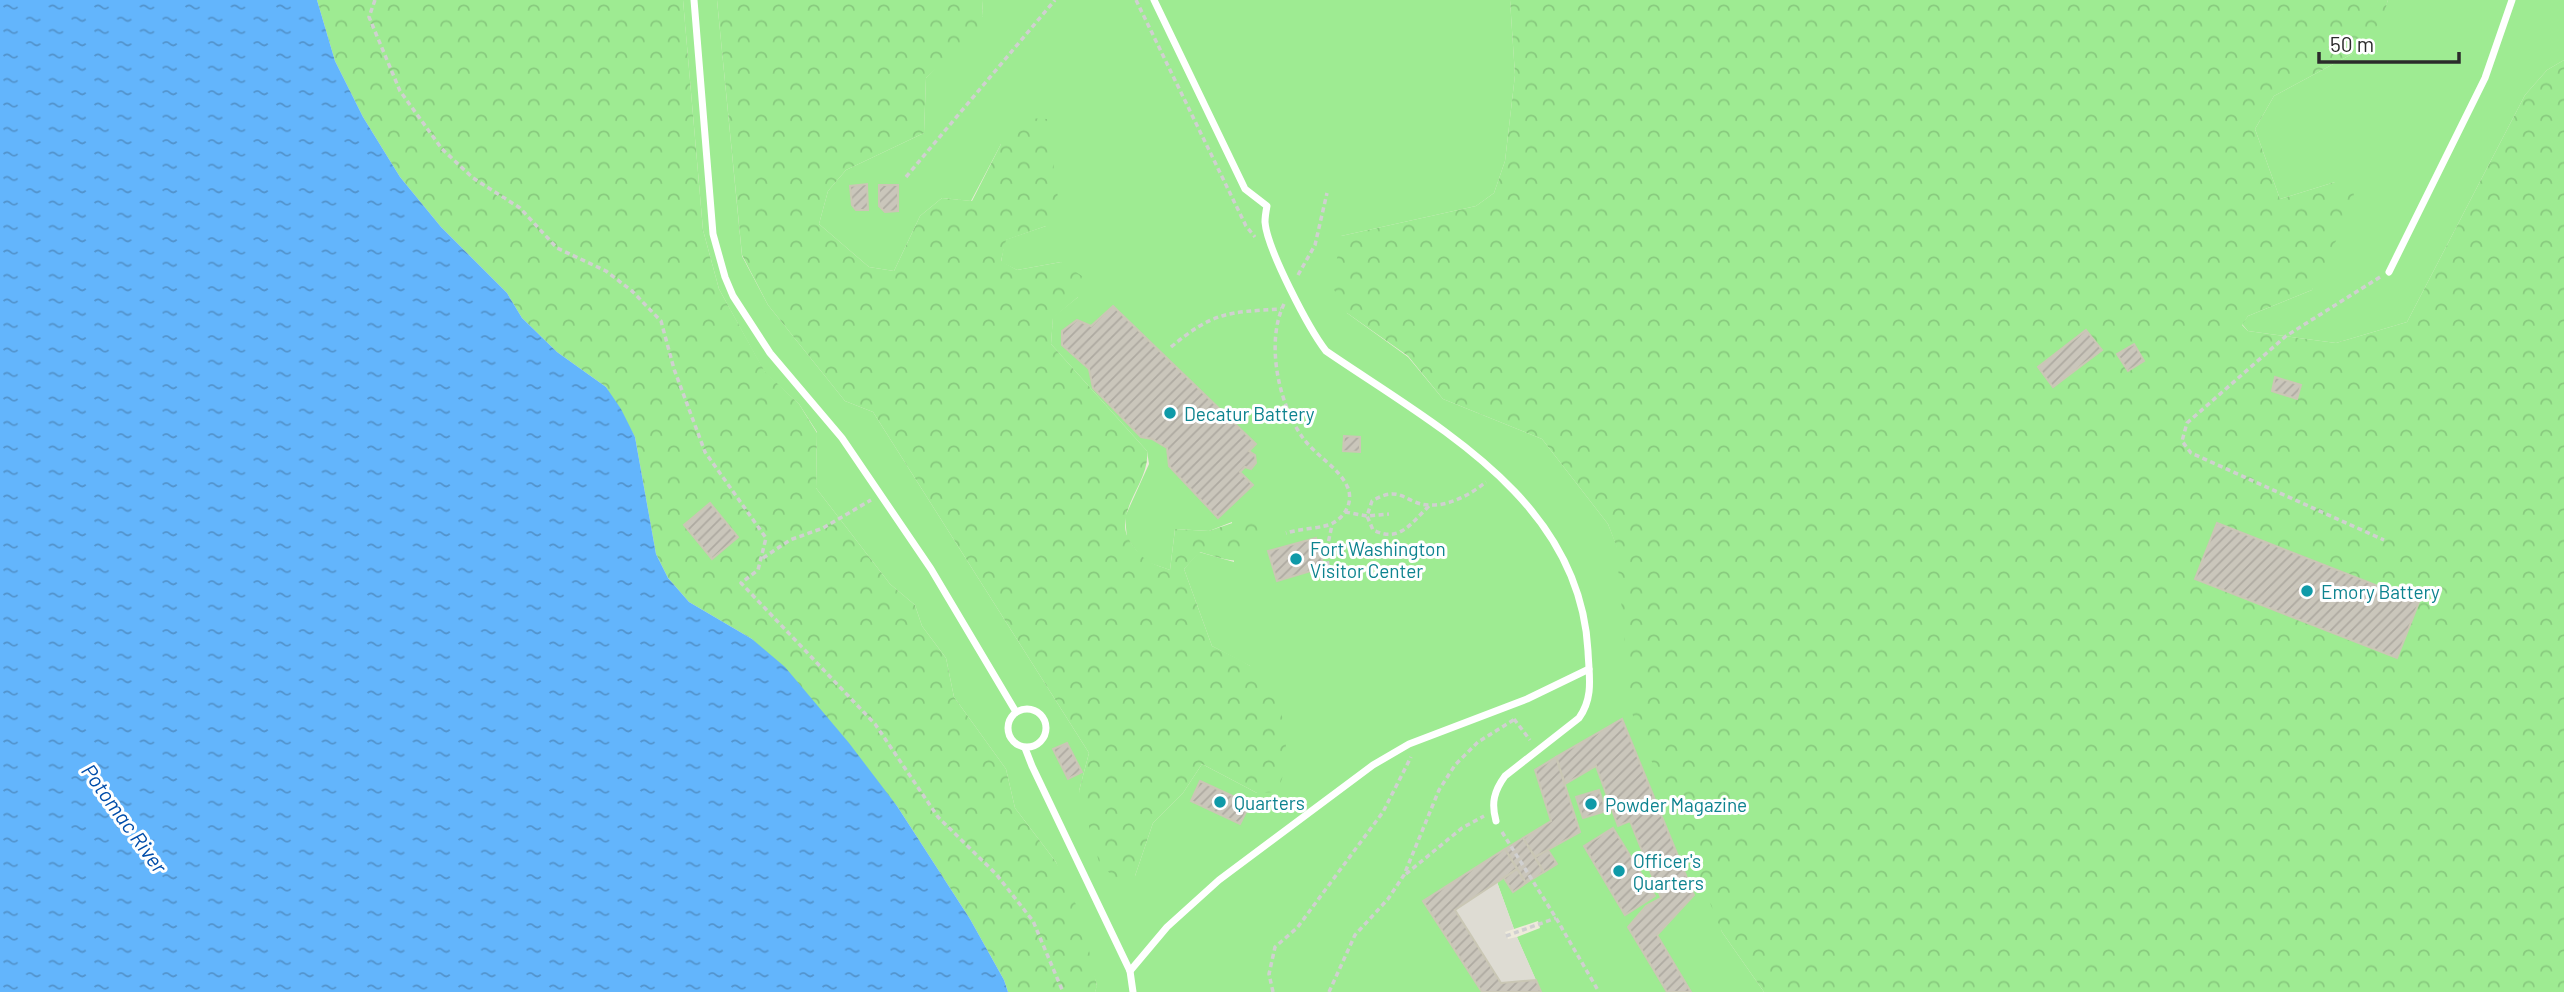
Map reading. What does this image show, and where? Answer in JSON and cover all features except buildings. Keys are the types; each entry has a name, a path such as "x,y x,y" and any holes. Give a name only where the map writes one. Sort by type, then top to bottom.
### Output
{"lane":[{"path":"694,0 710,211 713,234 725,277 746,318 770,353 842,438 931,569 1016,712"},
{"path":"1154,0 1245,189 1267,206 1265,224 1290,290 1315,338 1326,351 1444,429 1514,489 1556,546 1568,570 1585,619 1590,693 1587,707 1579,718 1504,776 1496,787 1493,811 1496,821"},
{"path":"2389,272 2485,78 2512,0"},
{"path":"1130,971 1167,928 1219,880 1392,752 1527,699 1589,669"},
{"path":"1028,709 1039,713 1046,723 1045,736 1037,745 1025,748 1014,744 1007,733 1008,721 1016,712 1028,709"},
{"path":"1025,748 1130,971 1133,992"}],"path":[{"path":"375,0 369,17 400,91 442,149 473,178 520,208 557,248 607,271 632,291 661,321 674,369 705,452 765,538 763,558 758,570 741,583 875,724 938,817 996,874 1033,921 1063,992"},
{"path":"906,177 1055,0"},
{"path":"1286,533 1332,524 1345,512 1350,494 1347,484 1303,439 1284,404 1276,369 1277,329 1281,309 1315,245 1327,193"},
{"path":"2384,540 2191,453 2182,441 2187,423 2286,337 2389,272"},
{"path":"1171,346 1194,328 1213,318 1242,311 1281,309"},
{"path":"1429,506 1400,495 1385,493 1372,501 1367,516 1373,530 1386,536 1401,532 1429,506 1465,497 1495,473"},
{"path":"763,558 790,540 823,528 880,495"},
{"path":"1345,512 1367,516 1389,514"},
{"path":"1327,574 1329,571 1326,553 1332,524"},
{"path":"1329,992 1355,935 1388,899 1404,875 1439,790 1455,765 1478,742 1526,713"},
{"path":"1514,719 1537,750"},
{"path":"1273,992 1269,974 1275,947 1297,928 1383,812 1420,739"},
{"path":"1404,875 1462,828 1493,811"},
{"path":"1509,846 1556,918 1599,992"},
{"path":"1506,936 1556,918"}],"green space":[{"path":"317,0 683,0 703,230 719,289 765,372 799,404 817,433 816,488 890,584 915,605 922,626 946,658 954,697 1006,769 1015,808 1056,862 1081,915 1097,986 1095,992 1008,992 970,919 897,806 752,639 689,602 668,578 656,554 635,437 606,387 557,352 522,318 507,293 441,227 400,177 363,117 335,61"},
{"path":"683,0 717,0 742,256 768,305 845,401 873,412 1089,753 1079,791 1135,876 1153,823 1183,793 1202,764 1257,793 1250,666 1212,646 1184,569 1199,552 1234,562 1232,522 1209,531 1175,529 1170,570 1144,561 1127,538 1125,517 1149,464 1147,451 1051,344 1053,317 1078,297 1061,262 1017,270 1001,262 1005,240 1046,226 1001,144 971,201 942,198 920,216 894,271 869,267 819,224 828,191 846,170 924,133 926,78 983,16 982,0 1510,0 1515,75 1505,161 1494,193 1476,206 1341,236 1347,313 1408,357 1443,399 1542,439 1608,524 1616,544 1722,932 1764,992 1691,992 1657,935 1694,895 1621,719 1535,770 1551,821 1423,901 1482,992 1095,992 1097,985 1056,862 1015,808 1006,769 954,697 946,658 922,626 915,605 890,584 816,488 817,432 799,404 765,373 719,289 703,230"},
{"path":"717,0 982,0 983,16 970,49 948,56 926,78 924,133 846,170 828,191 819,224 869,267 894,271 920,216 942,198 972,201 1001,144 1027,118 1047,119 1059,205 1046,226 1006,240 1001,261 1017,270 1061,262 1082,276 1078,297 1053,318 1051,344 1147,451 1147,463 1125,521 1131,543 1148,561 1170,570 1175,529 1209,531 1244,519 1260,525 1247,557 1233,560 1200,552 1184,569 1212,646 1258,672 1276,696 1286,739 1281,782 1275,792 1257,793 1202,764 1183,793 1153,823 1135,876 1122,886 1099,862 1079,791 1089,753 873,412 845,401 768,305 742,255"},
{"path":"1510,0 2388,0 2383,17 2367,40 2352,54 2274,96 2255,129 2280,199 2335,182 2353,190 2355,202 2312,290 2248,316 2242,325 2248,331 2336,343 2407,322 2525,95 2547,70 2564,60 2564,992 1764,992 1722,932 1631,711 1616,545 1608,524 1542,439 1443,399 1408,356 1347,313 1332,286 1341,236 1476,206 1494,193 1505,161 1515,75"},
{"path":"2388,0 2564,0 2564,60 2547,70 2525,95 2407,322 2336,343 2248,331 2242,324 2248,316 2312,290 2335,182 2280,199 2255,129 2274,96 2352,54 2382,17"},
{"path":"1596,766 1618,825 1630,821 1661,898 1646,906 1628,927 1667,992 1541,992 1517,937 1540,928 1538,921 1514,929 1497,882 1504,878 1513,892 1556,864 1548,850 1580,831 1565,784"}],"shaded area":[{"path":"1497,882 1514,929 1505,932 1508,939 1517,937 1536,980 1501,983 1455,910"}],"water":[{"name":"Potomac River","path":"0,0 317,0 335,61 363,117 400,177 441,227 507,293 522,318 557,352 606,387 621,409 635,437 656,554 668,578 689,602 752,639 785,667 849,743 897,806 970,919 1008,992 0,992"}],"place":[{"name":"Decatur Battery","path":"1170,413"},
{"name":"Fort Washington Visitor Center","path":"1296,559"},
{"name":"Emory Battery","path":"2307,591"},
{"name":"Quarters","path":"1220,802"},
{"name":"Powder Magazine","path":"1591,804"},
{"name":"Officer's Quarters","path":"1619,871"}]}
